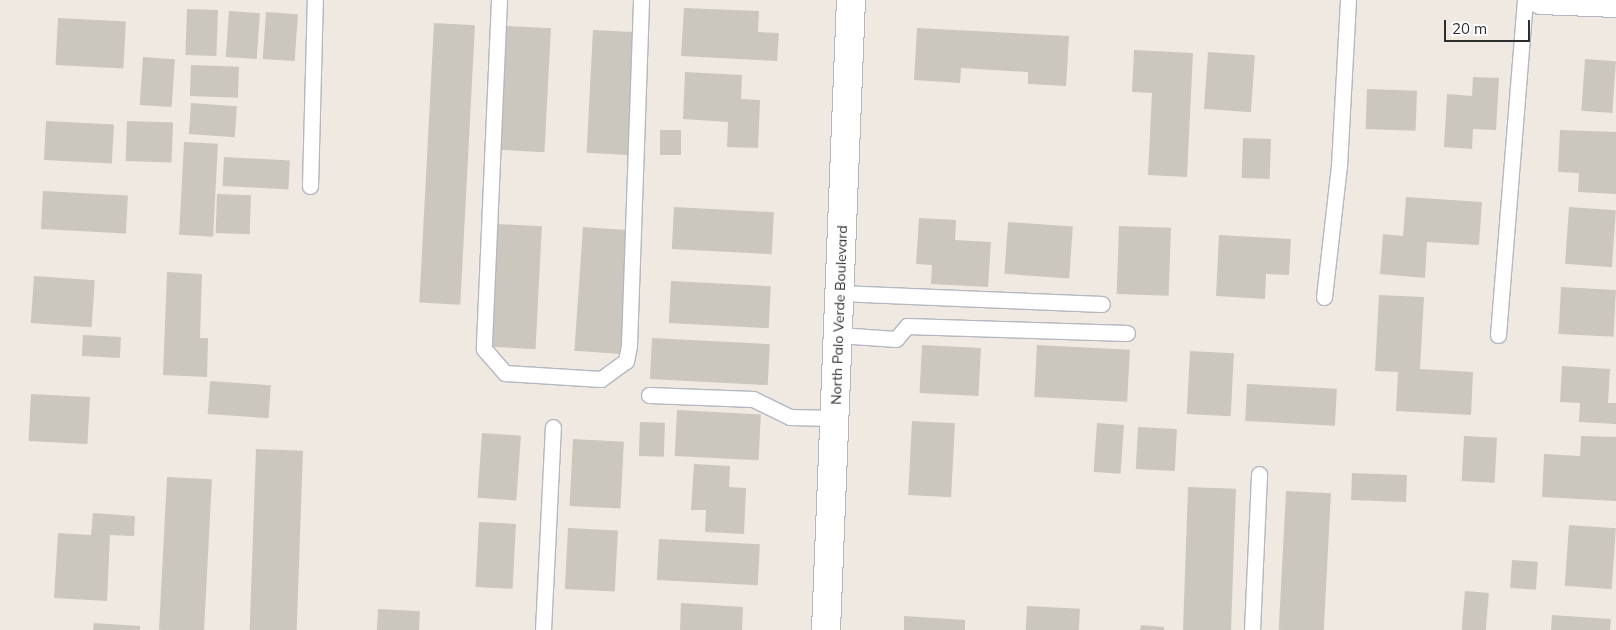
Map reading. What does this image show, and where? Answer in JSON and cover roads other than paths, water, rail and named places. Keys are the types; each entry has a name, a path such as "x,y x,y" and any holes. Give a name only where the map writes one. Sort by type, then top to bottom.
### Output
{"street":[{"name":"North Palo Verde Boulevard","path":"826,630 851,0"},
{"path":"1541,0 1616,3"}],"lane":[{"path":"310,186 315,0"},
{"path":"499,0 484,349 505,373 601,379 626,361 629,346 641,0"},
{"path":"1324,297 1340,166 1348,0"},
{"path":"1498,334 1525,0"},
{"path":"840,293 1102,304"},
{"path":"838,335 896,339 907,326 1127,333"},
{"path":"649,395 753,399 790,417 835,418"},
{"path":"543,630 554,427"},
{"path":"1252,630 1259,474"}]}
